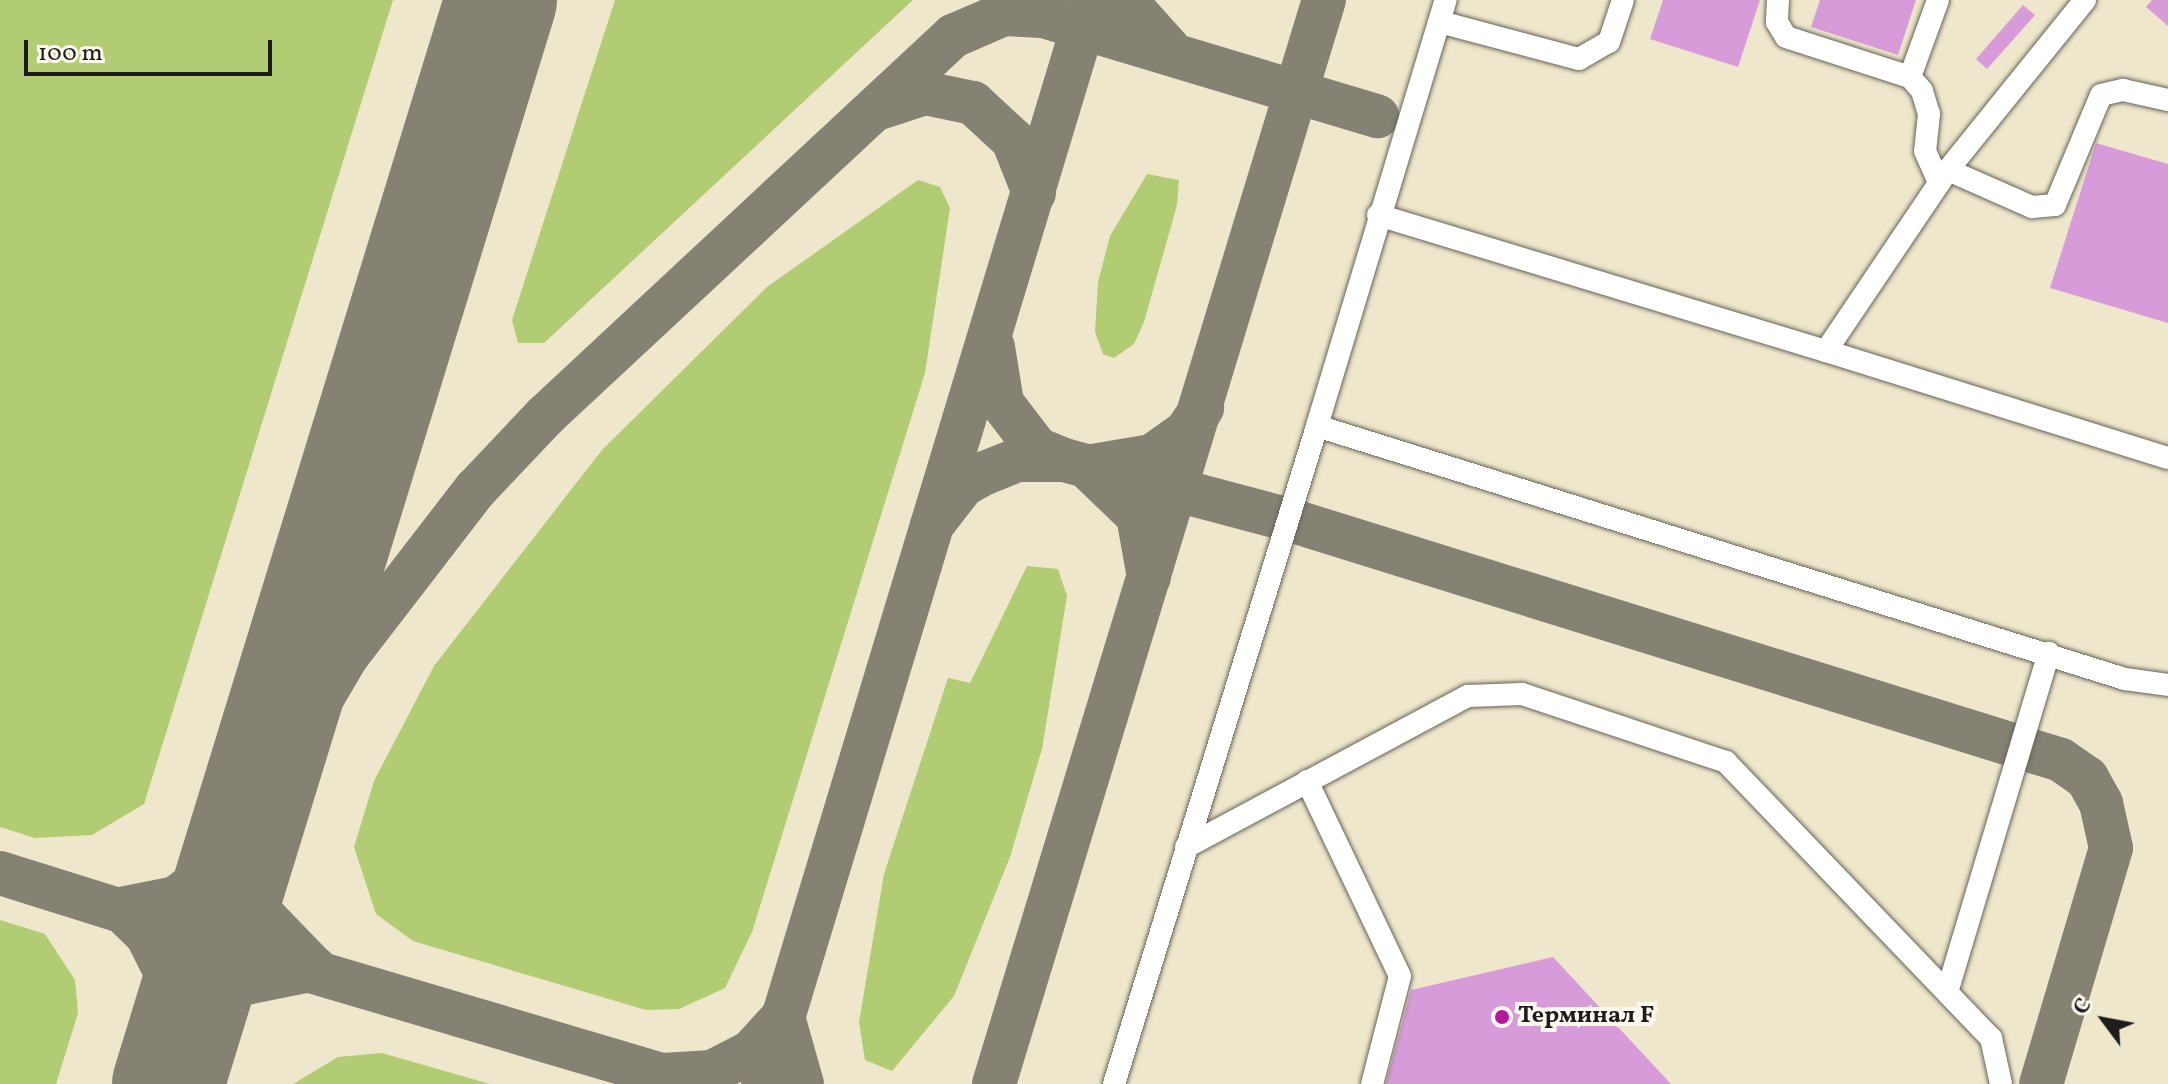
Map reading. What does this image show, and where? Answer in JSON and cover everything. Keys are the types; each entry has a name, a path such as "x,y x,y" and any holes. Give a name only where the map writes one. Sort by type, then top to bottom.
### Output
{"lane":[{"path":"1114,1084 1446,0"},
{"path":"1440,22 1579,59 1609,42 1623,0"},
{"path":"1778,0 1780,31 1794,42 1910,77 1926,101 1925,151 1944,176 2032,207 2055,205 2101,95 2123,90 2168,100"},
{"path":"1910,77 1938,0"},
{"path":"1826,351 1944,176 2085,0"},
{"path":"1378,215 2168,458"},
{"path":"1317,426 2049,653 2168,685"},
{"path":"1948,989 2049,653"},
{"path":"1186,847 1468,696 1502,689 1726,762 1948,989 1991,1038 2001,1084"},
{"path":"1307,781 1400,976 1372,1084"}],"green space":[{"path":"0,0 393,0 144,804 92,835 35,838 0,827"},
{"path":"615,0 913,0 544,343 518,343 512,320"},
{"path":"1147,174 1179,180 1177,205 1144,322 1134,344 1114,358 1103,354 1095,332 1098,282 1110,236"},
{"path":"918,180 940,187 950,208 925,373 752,932 725,988 679,1009 646,1010 413,941 376,914 354,847 374,781 434,666 602,450 767,287"},
{"path":"1027,566 1058,569 1067,596 1042,749 1010,857 954,996 892,1071 865,1060 859,1022 884,874 948,678 970,683"},
{"path":"0,920 45,934 75,980 78,1013 56,1084 0,1084"},
{"path":"382,1053 490,1084 293,1084 338,1057"}],"building":[{"path":"1663,0 1760,0 1738,67 1650,39"},
{"path":"1820,0 1916,0 1898,55 1811,27"},
{"path":"2152,0 2168,0 2168,26 2146,7"},
{"path":"2023,5 2035,15 1987,69 1976,59"},
{"path":"2096,143 2168,164 2168,323 2050,288"},
{"name":"Терминал F","path":"1553,957 1671,1084 1386,1084 1411,990"}],"taxiway":[{"path":"763,1084 1091,0"},
{"path":"1125,0 1169,49"},
{"path":"994,1084 1324,0"},
{"path":"180,1084 171,983 147,935 120,909 176,898 228,858 347,656 475,490 545,416 953,36 1004,14 1043,16 1377,116"},
{"path":"879,108 925,93 973,103 1013,140 1034,193"},
{"path":"993,347 1002,403 1037,449 1064,460"},
{"path":"1149,577 1138,516 1087,467 1152,456 1186,432 1202,408"},
{"path":"932,525 963,485 985,473 1018,460 1064,460 1290,520 2061,760 2087,778 2101,803 2111,848 2041,1084"},
{"path":"180,1045 217,998 241,984 315,969 255,907 244,880 245,833"},
{"path":"0,873 147,919"},
{"path":"206,940 692,1084"},
{"path":"663,1075 712,1072 751,1052 783,1017 802,1084"}],"runway":[{"path":"168,1084 501,0"}],"place":[{"name":"Терминал F","path":"1502,1017"}]}
